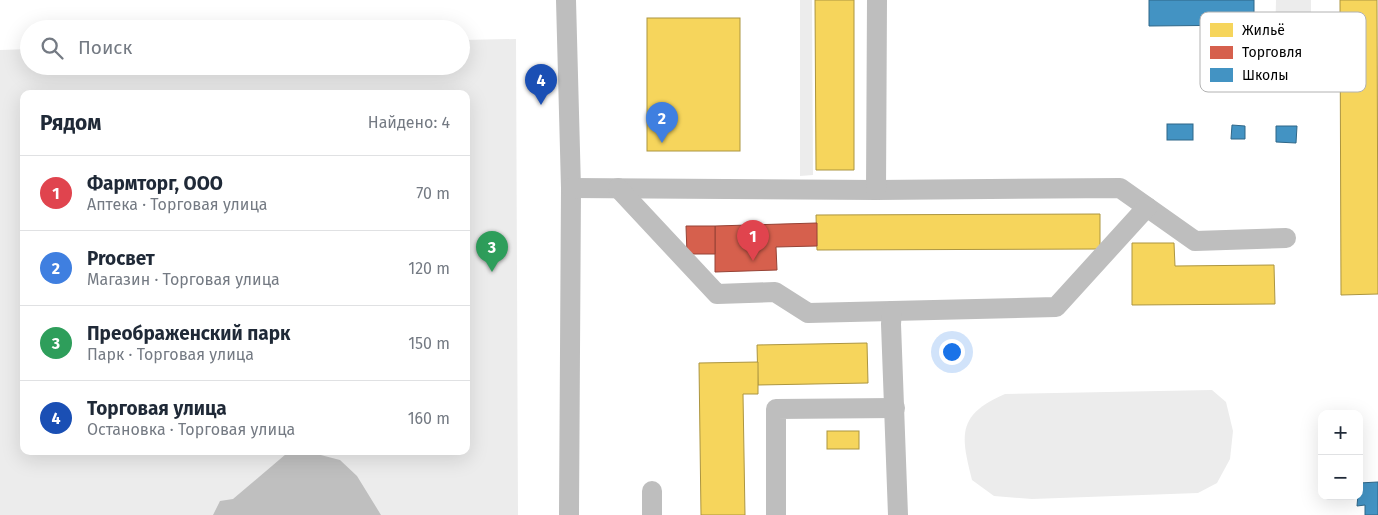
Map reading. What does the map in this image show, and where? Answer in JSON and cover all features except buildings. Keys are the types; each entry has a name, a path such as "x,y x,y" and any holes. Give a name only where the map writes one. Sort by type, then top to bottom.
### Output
{"street":[{"path":"566,0 571,188 569,515"},
{"path":"876,190 877,0"},
{"path":"571,188 876,190 1120,188 1194,241 1286,238"},
{"path":"618,188 717,294 775,292 808,313 1056,307 1146,207"},
{"path":"892,311 898,515"},
{"path":"776,515 776,409 895,408"},
{"path":"652,491 652,515"}],"shaded area":[{"path":"800,0 812,0 813,175 800,176"},
{"path":"1276,0 1311,0 1311,12 1276,12"},
{"path":"516,39 518,515 0,515 0,50 20,49 20,75 470,75 470,40"},
{"path":"1212,390 1226,402 1233,431 1230,459 1217,483 1198,493 1032,499 994,496 972,480 966,451 966,428 970,419 978,410 1005,394"},
{"path":"285,455 321,455 340,460 357,476 381,515 213,515 220,501 233,499"}],"place":[{"name":"Торговая улица","path":"541,105"},
{"name":"Proсвет","path":"662,143"},
{"name":"Фармторг, ООО","path":"753,261"},
{"name":"Преображенский парк","path":"492,272"}]}
